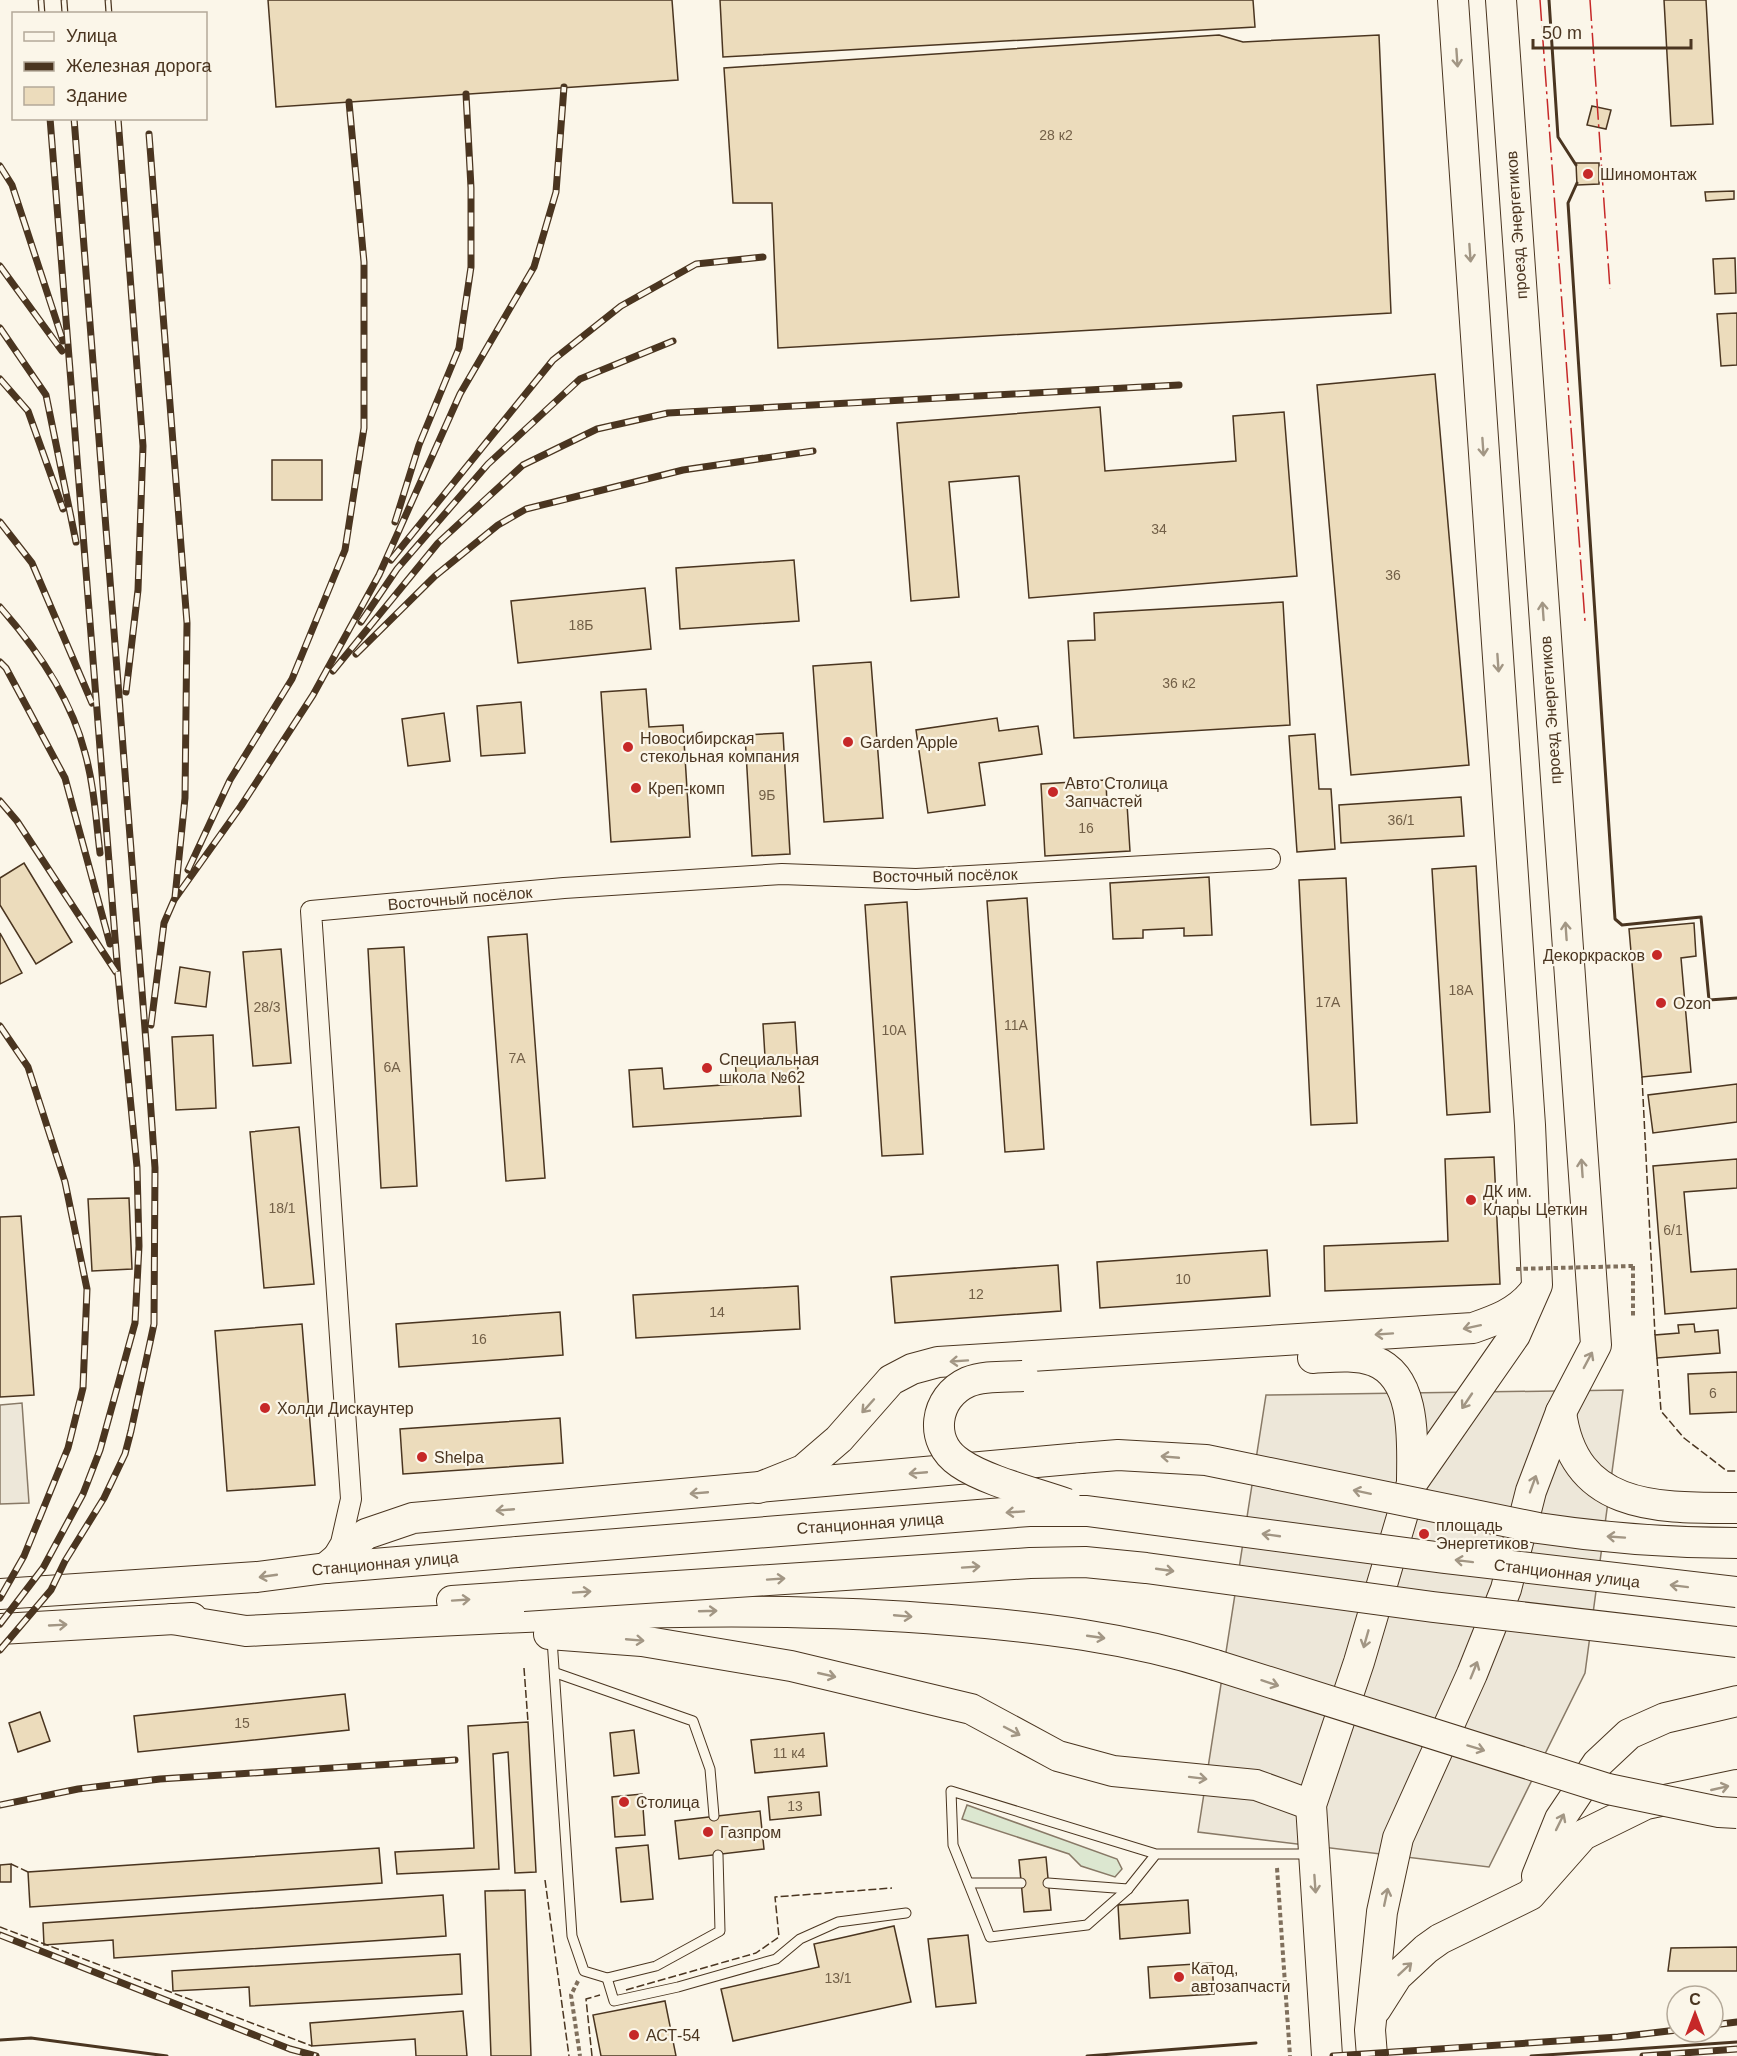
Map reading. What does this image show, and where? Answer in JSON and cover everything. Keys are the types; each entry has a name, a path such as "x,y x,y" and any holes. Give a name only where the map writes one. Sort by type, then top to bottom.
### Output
{"main road":[{"path":"1453,0 1530,1125 1537,1285 1525,1281"},
{"name":"проезд Энергетиков","path":"1501,0 1596,1345 1561,1412"},
{"path":"1327,2056 1311,1805 1359,1662 1412,1483 1500,1353 1515,1335 1525,1281"},
{"path":"758,1488 804,1470 839,1439 891,1380 912,1368 938,1362 1473,1328 1499,1319 1521,1306 1525,1281"},
{"path":"1087,1511 979,1473 959,1463 944,1449 938,1429 940,1410 952,1391 969,1382 1023,1376 1348,1356 1374,1361 1391,1372 1402,1387 1411,1432 1412,1483"},
{"path":"1561,1412 1564,1433 1571,1450 1591,1476 1615,1495 1670,1508 1737,1508"},
{"path":"1372,2056 1372,2017 1382,1912 1398,1838 1472,1674 1506,1589 1531,1491 1561,1412"},
{"path":"326,1568 366,1534 412,1518 1081,1458 1158,1456 1206,1460 1557,1531 1696,1543 1737,1543"},
{"name":"Станционная улица","path":"0,1594 257,1577 326,1568 1029,1511 1087,1511 1444,1558 1737,1592"},
{"path":"0,1629 172,1620 1018,1563 1084,1562 1737,1642"},
{"path":"168,1583 172,1620"},
{"path":"172,1620 246,1631 745,1610 883,1614 1000,1624 1121,1640 1215,1665 1608,1789 1719,1812 1737,1813"},
{"path":"451,1621 551,1634 642,1641 791,1666 971,1709 1058,1756 1113,1771 1256,1785 1311,1805"},
{"path":"1530,1895 1560,1819 1598,1764 1629,1734 1665,1718 1735,1701"},
{"path":"1372,2017 1397,1976 1426,1949 1440,1939 1530,1895 1582,1835 1646,1804 1737,1785"}],"street":[{"name":"Восточный посёлок","path":"326,1568 341,1543 351,1499 311,911 564,888 782,874 916,879 1270,859"}],"lane":[{"path":"551,1634 556,1673 572,1936 584,1971 607,1978 656,1966 720,1931 718,1855"},
{"path":"556,1673 693,1721 710,1769 714,1816"},
{"path":"1156,1854 1128,1889 1087,1925 990,1937 953,1845 951,1791 1156,1854 1313,1854"},
{"path":"969,1883 1021,1883"},
{"path":"1048,1883 1128,1889"},
{"path":"607,1978 614,2001 678,1987 776,1959 800,1939 838,1922 906,1913"}],"path":[{"path":"1525,1281 1633,1266 1633,1316"},
{"path":"1276,1854 1290,2056"},
{"path":"580,2056 571,1995 584,1971"}],"green space":[{"path":"967,1805 1117,1859 1122,1869 1115,1877 1081,1866 1069,1854 962,1819"}],"shaded area":[{"name":"площадь Энергетиков","path":"1623,1390 1585,1673 1489,1867 1198,1832 1266,1395"},
{"path":"22,1403 29,1503 0,1504 0,1405"}],"building":[{"path":"268,0 672,0 678,80 276,107"},
{"path":"720,0 1253,0 1255,27 723,57"},
{"path":"1664,0 1706,0 1713,124 1671,126"},
{"path":"1219,35 1243,42 1379,35 1391,313 778,348 772,203 733,203 724,68"},
{"path":"1592,106 1611,110 1606,129 1587,125"},
{"name":"Шиномонтаж","path":"1576,163 1599,163 1599,184 1577,185"},
{"path":"1734,191 1734,199 1706,201 1705,192"},
{"path":"1735,258 1736,293 1715,294 1713,259"},
{"path":"1737,313 1737,365 1721,366 1717,314"},
{"path":"1435,374 1469,765 1351,775 1317,385"},
{"path":"1100,407 1105,471 1236,461 1233,416 1284,412 1297,576 1029,598 1019,476 949,482 959,597 911,601 897,423"},
{"path":"272,460 322,460 322,500 272,500"},
{"path":"794,560 799,621 680,629 676,568"},
{"path":"645,588 651,649 518,663 511,601"},
{"path":"1283,602 1290,725 1074,738 1068,641 1095,640 1094,613"},
{"name":"Garden Apple","path":"871,662 883,818 824,822 813,666"},
{"path":"646,689 649,727 683,725 690,837 611,842 601,692"},
{"path":"521,702 525,753 481,756 477,706"},
{"path":"444,713 450,761 408,766 402,719"},
{"path":"997,718 999,731 1038,726 1042,754 979,763 985,805 928,813 916,730"},
{"path":"783,733 790,854 752,856 745,735"},
{"path":"1315,734 1319,789 1331,789 1335,849 1297,852 1289,736"},
{"path":"1106,780 1107,806 1127,804 1130,851 1045,856 1041,784"},
{"path":"1461,797 1464,836 1341,843 1339,805"},
{"path":"24,863 72,942 36,964 0,905 0,878"},
{"path":"1476,866 1490,1112 1447,1115 1432,869"},
{"path":"1209,877 1212,935 1184,936 1184,928 1143,930 1143,938 1113,939 1110,883"},
{"path":"1346,878 1357,1123 1311,1125 1299,880"},
{"path":"1027,898 1044,1149 1005,1152 987,901"},
{"path":"907,902 923,1154 882,1156 865,905"},
{"path":"1694,923 1696,956 1681,958 1691,1072 1642,1077 1629,929"},
{"path":"0,933 22,973 0,984"},
{"path":"527,934 545,1178 506,1181 488,937"},
{"path":"404,947 417,1186 381,1188 368,949"},
{"path":"281,949 291,1063 253,1066 243,952"},
{"path":"180,967 210,972 206,1007 175,1003"},
{"path":"795,1022 801,1116 633,1127 629,1070 662,1068 664,1089 737,1084 735,1059 765,1057 763,1024"},
{"path":"213,1035 216,1108 176,1110 172,1037"},
{"path":"1737,1084 1737,1122 1653,1133 1648,1095"},
{"path":"299,1127 314,1284 264,1288 250,1132"},
{"name":"ДК им. Клары Цеткин","path":"1494,1157 1500,1284 1325,1291 1324,1246 1448,1241 1445,1159"},
{"path":"1737,1159 1737,1188 1684,1192 1691,1272 1737,1269 1737,1308 1665,1314 1653,1166"},
{"path":"129,1198 132,1269 92,1271 88,1199"},
{"path":"21,1216 34,1395 0,1397 0,1217"},
{"path":"1267,1250 1270,1296 1100,1308 1097,1262"},
{"path":"1058,1265 1061,1311 895,1323 891,1277"},
{"path":"798,1286 800,1329 636,1338 633,1295"},
{"path":"560,1312 563,1355 399,1367 396,1324"},
{"name":"Холди Дискаунтер","path":"302,1324 315,1485 227,1491 215,1331"},
{"path":"1694,1324 1695,1332 1718,1330 1720,1353 1657,1358 1655,1335 1679,1333 1678,1325"},
{"path":"1737,1372 1737,1412 1690,1414 1688,1374"},
{"path":"560,1418 563,1463 403,1474 400,1429"},
{"path":"345,1694 349,1730 138,1752 134,1716"},
{"path":"40,1712 50,1741 18,1752 9,1723"},
{"path":"528,1722 536,1872 515,1873 508,1752 493,1754 499,1869 397,1874 395,1852 474,1848 468,1726"},
{"path":"634,1730 639,1773 614,1776 610,1733"},
{"path":"824,1733 827,1766 755,1773 751,1740"},
{"path":"819,1792 821,1815 770,1820 768,1797"},
{"path":"642,1794 645,1835 615,1837 612,1797"},
{"path":"760,1811 764,1849 679,1859 675,1821"},
{"path":"648,1845 653,1899 621,1902 616,1848"},
{"path":"379,1848 382,1883 30,1907 28,1872"},
{"path":"1046,1857 1051,1910 1024,1912 1019,1860"},
{"path":"11,1864 11,1882 0,1882 0,1865"},
{"path":"525,1890 531,2056 491,2056 485,1891"},
{"path":"443,1895 446,1936 114,1958 113,1940 44,1945 43,1923"},
{"path":"1188,1900 1190,1933 1120,1939 1118,1905"},
{"path":"894,1926 911,2002 733,2041 721,1989 819,1967 814,1944"},
{"path":"968,1935 976,2003 936,2007 928,1939"},
{"path":"1737,1947 1737,1971 1668,1971 1671,1948"},
{"path":"460,1954 462,1994 250,2006 249,1987 173,1991 172,1971"},
{"path":"1212,1963 1214,1994 1150,1998 1148,1967"},
{"name":"АСТ-54","path":"665,2001 676,2056 601,2056 593,2015"},
{"path":"463,2011 467,2056 416,2056 415,2039 312,2046 310,2023"}],"railway":[{"path":"41,0 42,12"},
{"path":"64,0 65,12"},
{"path":"108,0 109,12"},
{"path":"151,1025 164,923 174,900 241,806 313,695 379,575 460,394 534,267 556,192 564,87"},
{"path":"395,522 419,445 459,348 471,267 471,188 466,94"},
{"path":"188,870 230,780 292,679 345,550 364,428 364,262 349,102"},
{"path":"0,1624 43,1568 83,1494 100,1450 135,1323 139,1246 137,1167 118,975 50,120"},
{"path":"0,1650 51,1590 65,1561 104,1498 125,1454 154,1324 155,1168 74,120"},
{"path":"118,120 143,446 138,590 126,692"},
{"path":"149,134 187,623 185,798 175,897"},
{"path":"0,166 12,185 63,341"},
{"path":"391,560 553,360 621,306 696,264 763,257"},
{"path":"0,266 62,351"},
{"path":"0,328 46,395 76,542"},
{"path":"361,622 397,569 488,464 580,379 673,341"},
{"path":"0,379 28,411 63,509"},
{"path":"333,671 438,543 523,465 597,429 668,413 1179,385"},
{"path":"356,654 435,576 498,525 526,509 683,470 813,451"},
{"path":"0,522 32,563 92,703"},
{"path":"0,607 39,657 71,713 88,765 100,853"},
{"path":"0,662 6,668 65,778 110,944"},
{"path":"0,801 17,821 116,972"},
{"path":"0,1026 28,1067 65,1182 87,1289 83,1388 68,1448 24,1556 0,1598"},
{"path":"0,1805 78,1789 160,1779 455,1760"},
{"path":"0,1935 290,2049 316,2056"},
{"path":"1725,2024 1737,2022"},
{"path":"1333,2056 1618,2037 1665,2031"},
{"path":"1643,2056 1737,2049"}],"fence":[{"path":"1642,1077 1655,1335"},
{"path":"1657,1358 1661,1411 1684,1438 1727,1471 1737,1471"},
{"path":"524,1668 528,1722"},
{"path":"11,1864 28,1872"},
{"path":"545,1880 569,2056"},
{"path":"626,1990 756,1953 779,1937 775,1897 892,1888"},
{"path":"0,1927 312,2046"},
{"path":"592,2056 586,1999 600,1995"}],"wall":[{"path":"1549,0 1558,137 1576,165"},
{"path":"1577,183 1568,203 1615,919 1622,925 1701,917 1709,1000 1737,998"},
{"path":"0,2040 31,2038 167,2056"},
{"path":"1531,2056 1737,2042"},
{"path":"1087,2056 1256,2043"}],"power":[{"path":"1540,0 1585,621"},
{"path":"1590,0 1610,289"}],"place":[{"name":"Шиномонтаж","path":"1588,174"},
{"name":"Garden Apple","path":"848,742"},
{"name":"Новосибирская стекольная компания","path":"628,747"},
{"name":"Креп-комп","path":"636,788"},
{"name":"Авто Столица Запчастей","path":"1053,792"},
{"name":"Декоркрасков","path":"1657,955"},
{"name":"Ozon","path":"1661,1003"},
{"name":"Специальная школа №62","path":"707,1068"},
{"name":"ДК им. Клары Цеткин","path":"1471,1200"},
{"name":"Холди Дискаунтер","path":"265,1408"},
{"name":"Shelpa","path":"422,1457"},
{"name":"площадь Энергетиков","path":"1424,1534"},
{"name":"Столица","path":"624,1802"},
{"name":"Газпром","path":"708,1832"},
{"name":"Катод, автозапчасти","path":"1179,1977"},
{"name":"АСТ-54","path":"634,2035"}]}
